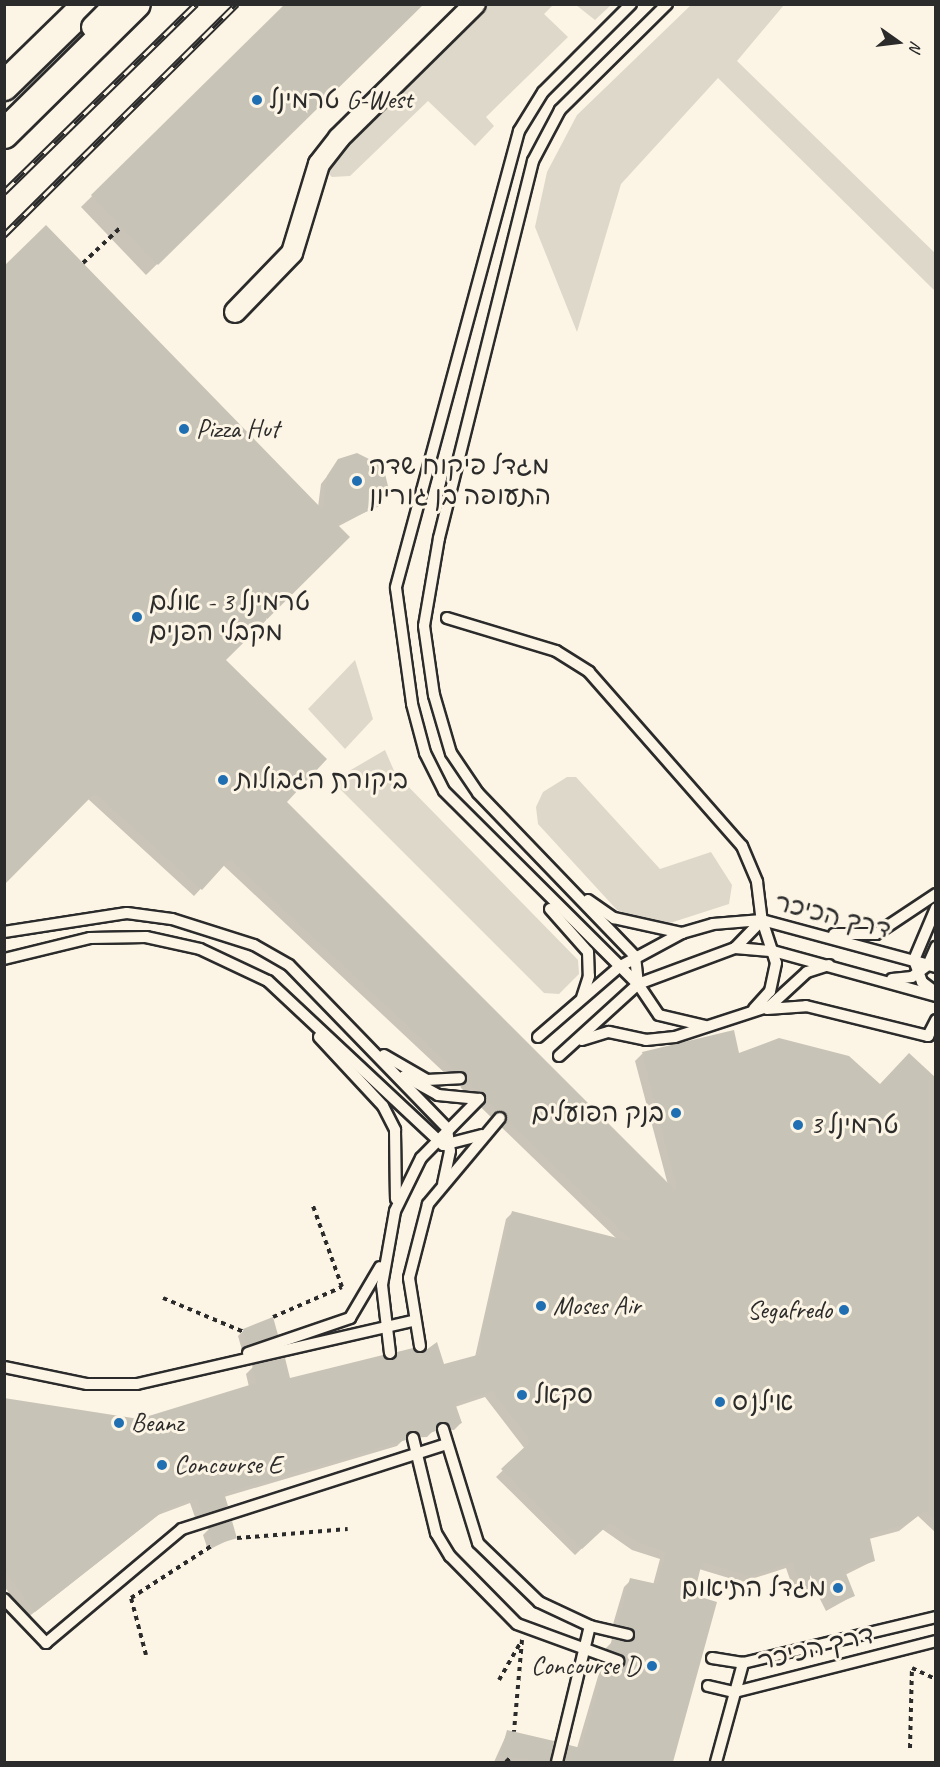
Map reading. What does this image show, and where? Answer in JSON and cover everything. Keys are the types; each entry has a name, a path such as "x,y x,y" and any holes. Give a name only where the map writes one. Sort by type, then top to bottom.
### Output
{"street":[{"path":"4,114 115,4"},
{"path":"4,134 136,4"},
{"path":"4,145 146,4"},
{"path":"235,312 292,253 319,164 339,138 475,4"},
{"path":"4,60 77,7"},
{"path":"4,86 77,7"}],"lane":[{"path":"582,998 590,976 588,952 444,791 424,753 398,629 396,588 519,131 543,92 631,4"},
{"path":"638,984 635,956 478,793 451,753 434,695 424,626 427,596 532,162 560,110 667,4"},
{"path":"447,618 556,651 589,672 742,846 757,882 762,920 774,951 775,978 754,1009"},
{"path":"491,841 638,984 658,1016 705,1026"},
{"path":"563,882 614,918 682,933"},
{"path":"828,934 876,934 936,894"},
{"path":"936,908 914,960 916,973 936,994"},
{"path":"4,932 127,914 216,930 289,965 447,1128 450,1145 443,1183"},
{"path":"735,948 762,920"},
{"name":"דרך הכיכר","path":"538,1037 619,966 682,933 762,920 828,934 932,966"},
{"path":"4,959 90,938 146,937 200,949 268,981 437,1139 450,1145 482,1135"},
{"path":"868,976 898,980 916,973 932,966 936,947"},
{"name":"דרך הכיכר","path":"559,1056 638,984 735,948 774,951 936,994"},
{"path":"576,1042 609,1032 645,1040 675,1037 777,1002 807,972 830,965"},
{"path":"268,981 383,1106 399,1148 395,1211 382,1285 385,1331 390,1353"},
{"path":"754,1009 806,1006 928,1036 936,1020"},
{"path":"365,1042 427,1080 460,1078"},
{"path":"365,1042 408,1080 438,1095 479,1100 447,1128 421,1158 395,1211"},
{"path":"420,1346 413,1321 409,1278 428,1204 482,1135 500,1118"},
{"path":"203,1367 350,1318 362,1306 388,1248"},
{"path":"4,1366 87,1384 127,1384 385,1331 413,1321"},
{"path":"442,1429 478,1542 539,1602 590,1626 628,1635"},
{"path":"413,1438 436,1533 450,1556 517,1624 582,1652 618,1661"},
{"path":"4,1599 46,1643 182,1529 416,1450 447,1443"},
{"name":"דרך הכיכר","path":"712,1658 743,1663 936,1617"},
{"path":"557,1762 590,1626"},
{"name":"דרך הכיכר","path":"708,1686 735,1692 936,1641"},
{"path":"716,1762 743,1663"}],"path":[{"path":"83,263 121,227"},
{"path":"273,1317 342,1287 313,1206"},
{"path":"163,1298 244,1332"},
{"path":"237,1538 348,1529"},
{"path":"146,1655 131,1598 213,1545"},
{"path":"498,1680 522,1640 514,1732"},
{"path":"910,1748 912,1668 936,1679"},
{"path":"506,1762 510,1758"}],"shaded area":[{"path":"489,5 553,5 544,14 568,37 486,117 494,126 475,146 428,101 350,176 332,177 325,170"},
{"path":"576,5 611,5 595,20"},
{"path":"691,5 784,5 737,61 935,253 935,291 718,78 621,184 577,332 535,227 547,172 577,115"},
{"path":"355,660 373,719 345,749 308,709"},
{"path":"385,750 395,773 578,960 579,974 559,994 544,993 332,781"},
{"path":"567,777 576,777 660,869 711,852 732,885 729,904 670,923 649,923 617,910 538,824 536,807 543,792"}],"building":[{"name":"טרמינל G-West","path":"285,4 424,4 158,265 91,195"},
{"path":"46,225 323,510 327,476 338,459 357,453 383,466 388,486 380,506 337,524 350,537 226,660 327,759 287,802 678,1193 642,1052 734,1030 739,1053 779,1038 849,1056 880,1084 909,1053 936,1078 936,1520 926,1510 907,1524 869,1534 875,1561 845,1571 855,1596 833,1605 821,1581 802,1588 793,1562 749,1576 702,1562 694,1595 717,1602 673,1762 565,1762 569,1745 581,1748 605,1664 619,1668 625,1664 623,1656 609,1650 612,1639 630,1642 635,1637 633,1629 617,1625 630,1578 657,1584 666,1552 639,1543 610,1523 582,1549 501,1469 531,1441 492,1391 455,1403 462,1423 450,1427 441,1422 436,1431 420,1436 411,1431 406,1440 224,1493 228,1506 203,1515 197,1498 166,1509 35,1612 4,1570 4,1398 139,1419 256,1383 252,1365 285,1358 290,1378 383,1355 391,1360 397,1352 413,1348 422,1353 437,1342 444,1364 481,1354 481,1333 512,1211 633,1242 467,1081 466,1073 456,1071 230,859 202,890 95,793 4,885 4,266"},
{"path":"273,1317 278,1335 247,1345 243,1329"},
{"path":"232,1521 237,1538 213,1545 208,1528"},
{"path":"507,1730 554,1741 550,1762 500,1756"}],"railway":[{"path":"4,192 196,4"},
{"path":"4,235 237,4"}],"place":[{"name":"טרמינל G-West","path":"257,100"},
{"name":"Pizza Hut","path":"184,429"},
{"name":"מגדל פיקוח שדה התעופה בן גוריון","path":"357,481"},
{"name":"טרמינל 3 - אולם מקבלי הפנים","path":"137,617"},
{"name":"ביקורת הגבולות","path":"223,780"},
{"name":"בנק הפועלים","path":"676,1113"},
{"name":"טרמינל 3","path":"798,1125"},
{"name":"Moses Air","path":"541,1306"},
{"name":"Segafredo","path":"844,1310"},
{"name":"סקאל","path":"522,1395"},
{"name":"אילנ'ס","path":"720,1402"},
{"name":"Beanz","path":"119,1423"},
{"name":"Concourse E","path":"162,1465"},
{"name":"מגדל התיאום","path":"838,1588"},
{"name":"Concourse D","path":"652,1666"}]}
